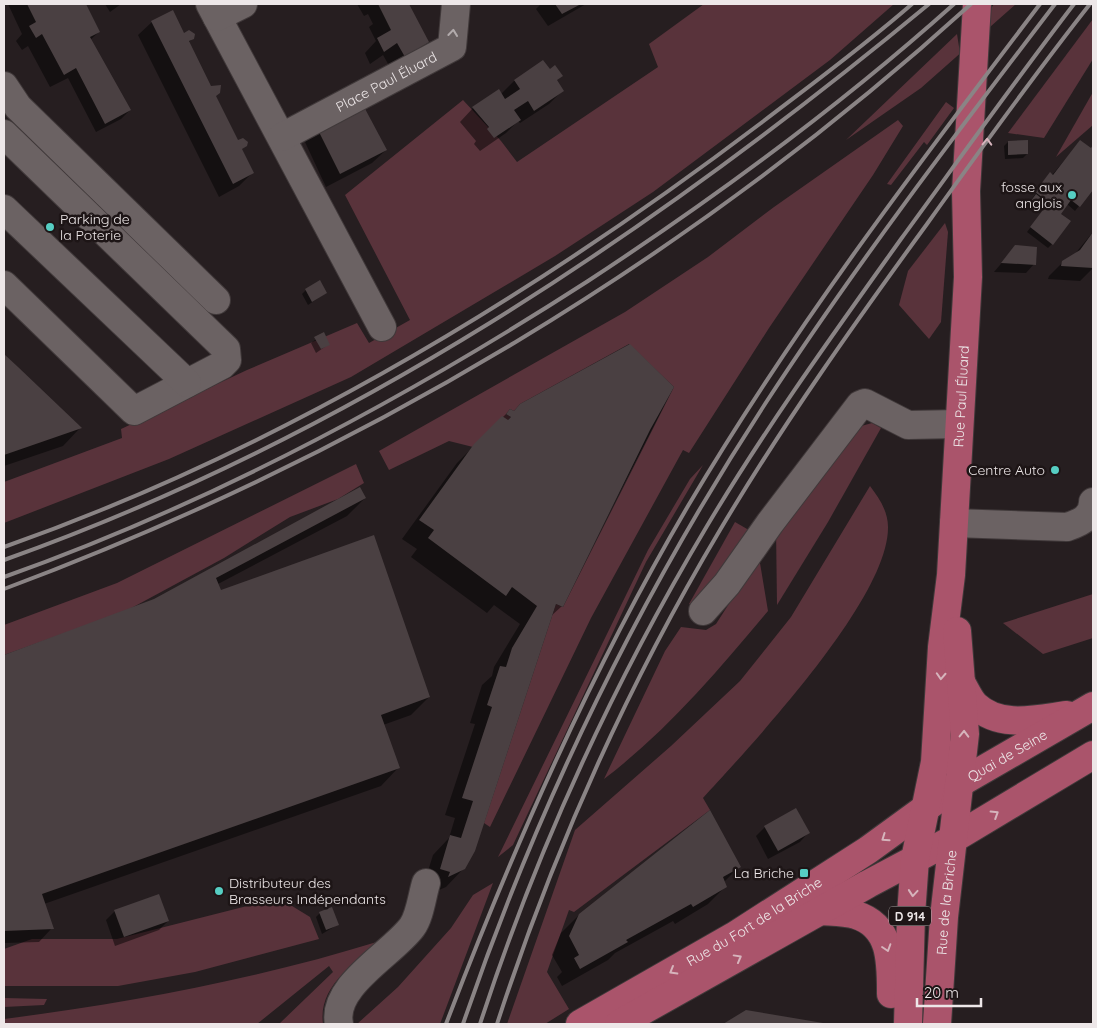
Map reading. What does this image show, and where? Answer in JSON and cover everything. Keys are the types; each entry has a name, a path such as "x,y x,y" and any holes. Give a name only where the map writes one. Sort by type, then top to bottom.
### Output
{"main road":[{"name":"Rue Paul Éluard","path":"925,810 938,734 942,647 951,575 968,277 966,191 977,4"},
{"name":"Rue Paul Éluard","path":"968,277 986,164 993,4"},
{"name":"Rue Paul Éluard","path":"951,575 962,684 964,734 953,839"},
{"path":"962,684 975,705 1002,719 1015,722 1086,710"},
{"name":"Quai de Seine","path":"925,810 960,783 1086,710"},
{"path":"953,839 1093,754"},
{"name":"D 914","path":"908,1024 910,915 916,859 925,810"},
{"name":"Rue du Fort de la Briche","path":"580,1024 734,936 826,878 925,810"},
{"name":"Rue du Fort de la Briche","path":"619,1024 953,839"},
{"name":"Rue de la Briche","path":"938,1024 944,917 953,839"},
{"path":"820,911 854,914 864,918 880,929 892,962 891,999 893,1016 897,1024"}],"lane":[{"path":"243,4 213,11 382,327"},
{"name":"Place Paul Éluard","path":"282,137 452,47 456,4"},
{"path":"4,86 18,107 216,300"},
{"path":"4,134 226,349 227,360 222,365 134,411 4,285"},
{"path":"4,209 187,383"},
{"path":"704,612 727,584 770,523 860,405 865,403 908,425 959,424"},
{"path":"954,522 1067,527 1079,524 1087,518 1093,508 1093,502"},
{"path":"339,1024 337,1016 344,993 413,926 426,883"}],"shaded area":[{"path":"704,4 894,4 830,60 653,192 555,256 351,377 169,459 4,523 4,482 122,438 121,429 247,370 357,323 369,343 410,320 345,195 463,100 501,141 517,162 658,67 649,44"},
{"path":"994,4 1016,4 921,88 846,140 957,34 960,53"},
{"path":"1093,19 1093,59 1044,138 1008,133"},
{"path":"1093,92 1093,125 1056,157"},
{"path":"946,102 954,108 927,145 924,142 891,185 887,184"},
{"path":"898,120 903,126 873,175 769,328 689,453 683,450 591,618 490,827 484,823 556,604 563,607 674,387 629,344 520,404 514,411 510,409 506,414 511,417 473,447 449,441 389,470 379,451 625,312 708,257 774,207"},
{"path":"945,223 948,232 941,322 929,339 899,305 908,271"},
{"path":"872,423 881,428 828,522 777,605 776,528 847,430"},
{"path":"356,464 364,483 338,499 290,517 224,558 124,612 4,655 4,625 117,583"},
{"path":"703,465 646,562 513,845 498,857 648,550 690,479"},
{"path":"870,486 882,505 888,521 888,527 882,557 866,592 843,630 783,708 703,798 710,810 574,912 569,910 547,972 569,1009 545,1024 507,1024 575,830 671,746 740,681 791,617"},
{"path":"735,522 754,533 699,606 689,604"},
{"path":"759,557 768,611 730,656 670,721 627,761 604,779 665,651 681,627 706,630 716,624"},
{"path":"1093,594 1093,638 1043,654 1003,623"},
{"path":"493,883 440,1024 357,1024 398,987 451,928 473,895"},
{"path":"279,898 310,917 319,939 195,972 118,986 4,986 4,949 32,939 117,939"},
{"path":"380,941 349,967 332,987 326,998 323,1010 323,1024 279,1024 333,972 329,966 257,1024 4,1024 4,1019 146,997 240,978 334,955"},
{"path":"4,998 47,999 44,1005 4,1007"}],"building":[{"path":"27,4 86,4 100,32 90,37 131,110 105,124 76,68 64,75 42,34 36,38 29,26 36,22"},
{"path":"378,4 409,4 429,42 405,57 397,43 384,52 377,38 391,30"},
{"path":"555,4 581,4 562,14"},
{"path":"173,10 184,33 189,30 195,34 194,39 189,41 211,86 221,85 220,93 216,96 238,140 243,138 248,142 247,146 242,149 254,173 233,184 151,21"},
{"path":"543,60 550,69 555,65 563,76 557,80 564,91 534,111 528,101 514,110 521,120 494,138 487,129 489,127 472,107 499,89 505,99 520,89 514,80"},
{"path":"363,105 387,150 340,174 317,128"},
{"path":"1028,140 1028,154 1008,155 1008,141"},
{"name":"fosse aux anglois","path":"1080,140 1091,148 1093,145 1093,190 1080,207 1071,200 1061,214 1071,221 1053,245 1030,227 1049,202 1035,192 1050,172 1053,175"},
{"path":"1036,194 1046,202 1041,210 1030,202"},
{"path":"1093,232 1093,268 1061,266 1062,261 1080,250"},
{"path":"1015,245 1037,247 1036,265 1001,263"},
{"path":"320,280 327,293 312,302 305,289"},
{"path":"324,332 330,345 321,349 314,337"},
{"path":"630,344 674,387 650,430 563,607 556,604 475,851 465,869 448,877 450,872 440,869 450,835 461,838 473,801 462,798 492,707 487,705 500,666 506,667 512,648 537,606 512,587 506,596 428,538 434,530 419,520 474,444 502,416 508,420 511,417 506,414 510,409 514,411 520,404"},
{"path":"4,354 18,367 82,428 4,455"},
{"path":"360,487 366,498 216,578 221,590 374,535 430,697 381,715 400,768 42,894 54,929 4,931 4,655 154,599"},
{"path":"796,808 810,833 778,851 764,826"},
{"path":"710,810 741,867 723,877 727,887 693,907 691,904 626,940 628,942 580,969 574,958 579,955 569,936 579,914"},
{"path":"159,894 169,921 124,937 114,910"},
{"path":"332,907 339,925 326,930 319,912"},
{"path":"746,1010 823,1023 823,1024 723,1024"}],"railway":[{"path":"4,547 105,508 205,465 303,417 399,364 492,308 584,249 674,187 838,65 912,4"},
{"path":"4,560 130,511 253,454 373,391 490,322 605,249 716,170 824,89 929,4"},
{"path":"4,577 156,517 305,446 449,367 519,325 636,249 730,183 822,114 911,42 954,4"},
{"path":"4,589 136,536 265,478 392,413 515,342 635,266 752,184 864,97 971,4"},
{"path":"446,1024 499,891 556,760 619,632 688,506 769,376 856,250 1040,4"},
{"path":"463,1024 492,943 558,783 634,627 675,551 765,404 834,302 943,152 1055,4"},
{"path":"480,1024 526,896 580,769 640,645 707,526 777,416 826,345 901,239 1074,4"},
{"path":"497,1024 542,896 595,771 654,649 720,530 794,413 846,337 1007,113 1090,4"}],"place":[{"name":"fosse aux anglois","path":"1072,195"},
{"name":"Parking de la Poterie","path":"50,227"},
{"name":"Centre Auto","path":"1055,470"},
{"name":"La Briche","path":"804,873"},
{"name":"Distributeur des Brasseurs Indépendants","path":"219,891"}]}
